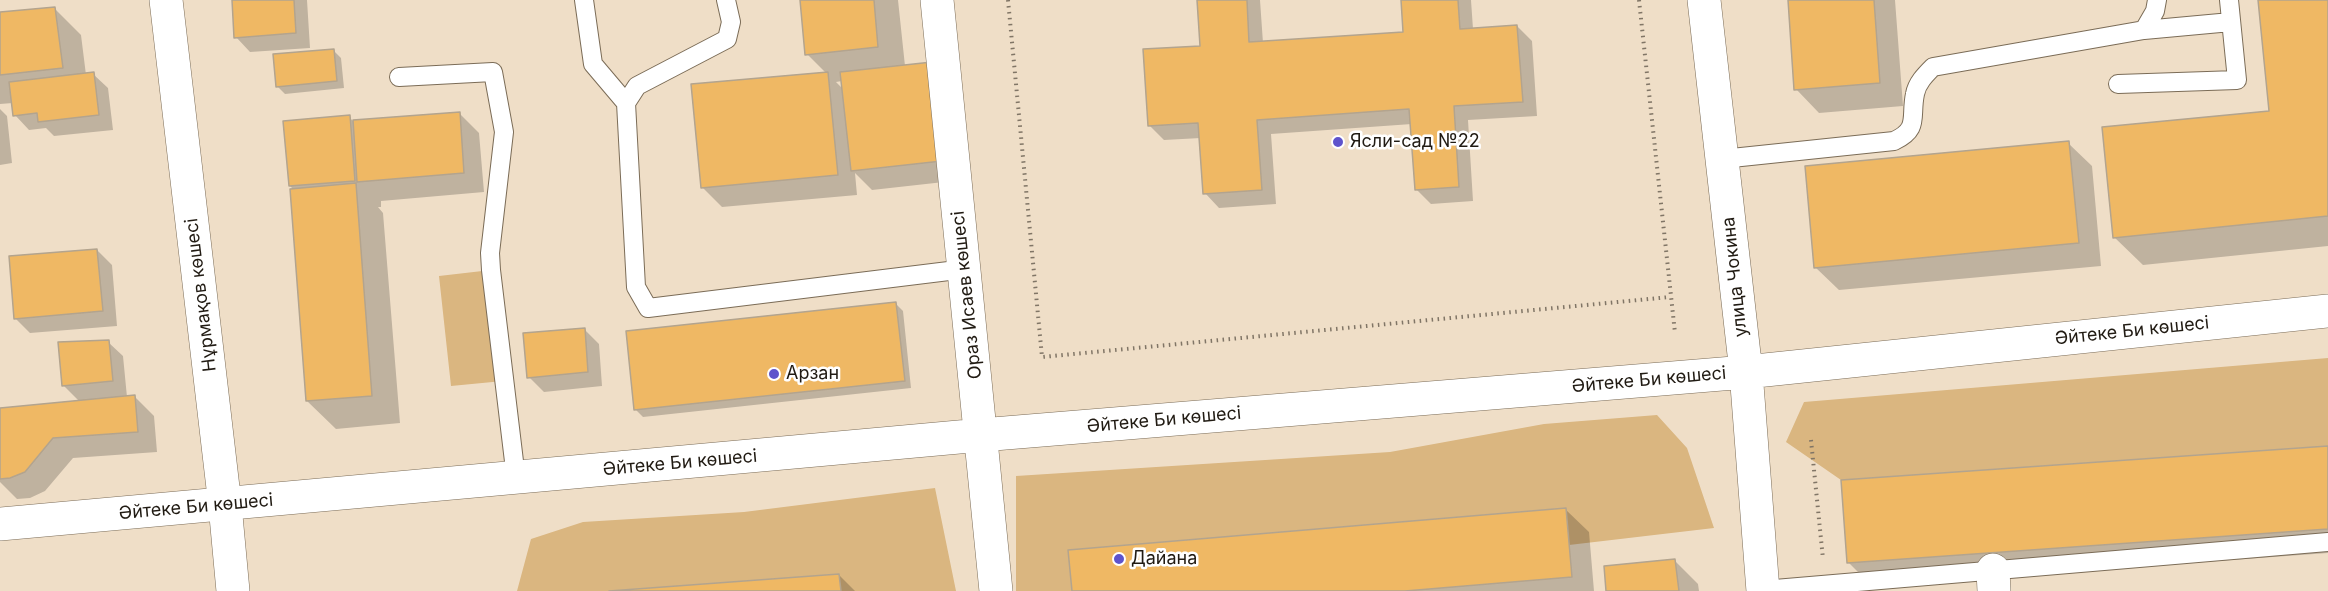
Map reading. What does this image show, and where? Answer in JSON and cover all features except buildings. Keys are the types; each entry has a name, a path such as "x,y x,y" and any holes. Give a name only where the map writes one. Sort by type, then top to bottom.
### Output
{"street":[{"name":"Нұрмақов көшесі","path":"166,0 233,591"},
{"name":"Ораз Исаев көшесі","path":"937,0 996,591"},
{"name":"улица Чокина","path":"1704,0 1746,372 1763,591"},
{"name":"Әйтеке Би көшесі","path":"0,524 981,435 1746,372 2328,311"}],"lane":[{"path":"584,0 593,64 626,103"},
{"path":"726,0 731,22 727,39 637,86 626,103 636,287 648,308 964,269"},
{"path":"2144,30 2155,11 2157,0"},
{"path":"2118,84 2237,80 2229,0"},
{"path":"1722,159 1894,141 1905,136 1912,127 1915,93 1922,78 1933,67 2144,30 2232,22"},
{"path":"399,77 493,72 504,132 490,253 516,478"},
{"path":"1763,591 1826,585 1994,581 2328,542"}],"path":[{"path":"1008,0 1042,357 1670,297"},
{"path":"1639,0 1675,333"},
{"path":"1811,440 1826,585"}],"shaded area":[{"path":"491,270 503,381 451,386 439,276"},
{"path":"2328,358 2328,446 1841,480 1786,442 1804,402"},
{"path":"1657,415 1687,448 1714,528 1569,545 1565,508 1069,550 1072,591 1016,591 1016,476 1390,452 1544,424"},
{"path":"935,488 956,591 841,591 839,574 609,591 517,591 531,539 583,522 744,512"}],"place":[{"name":"Ясли-сад №22","path":"1338,142"},
{"name":"Арзан","path":"774,374"},
{"name":"Дайана","path":"1119,559"}]}
